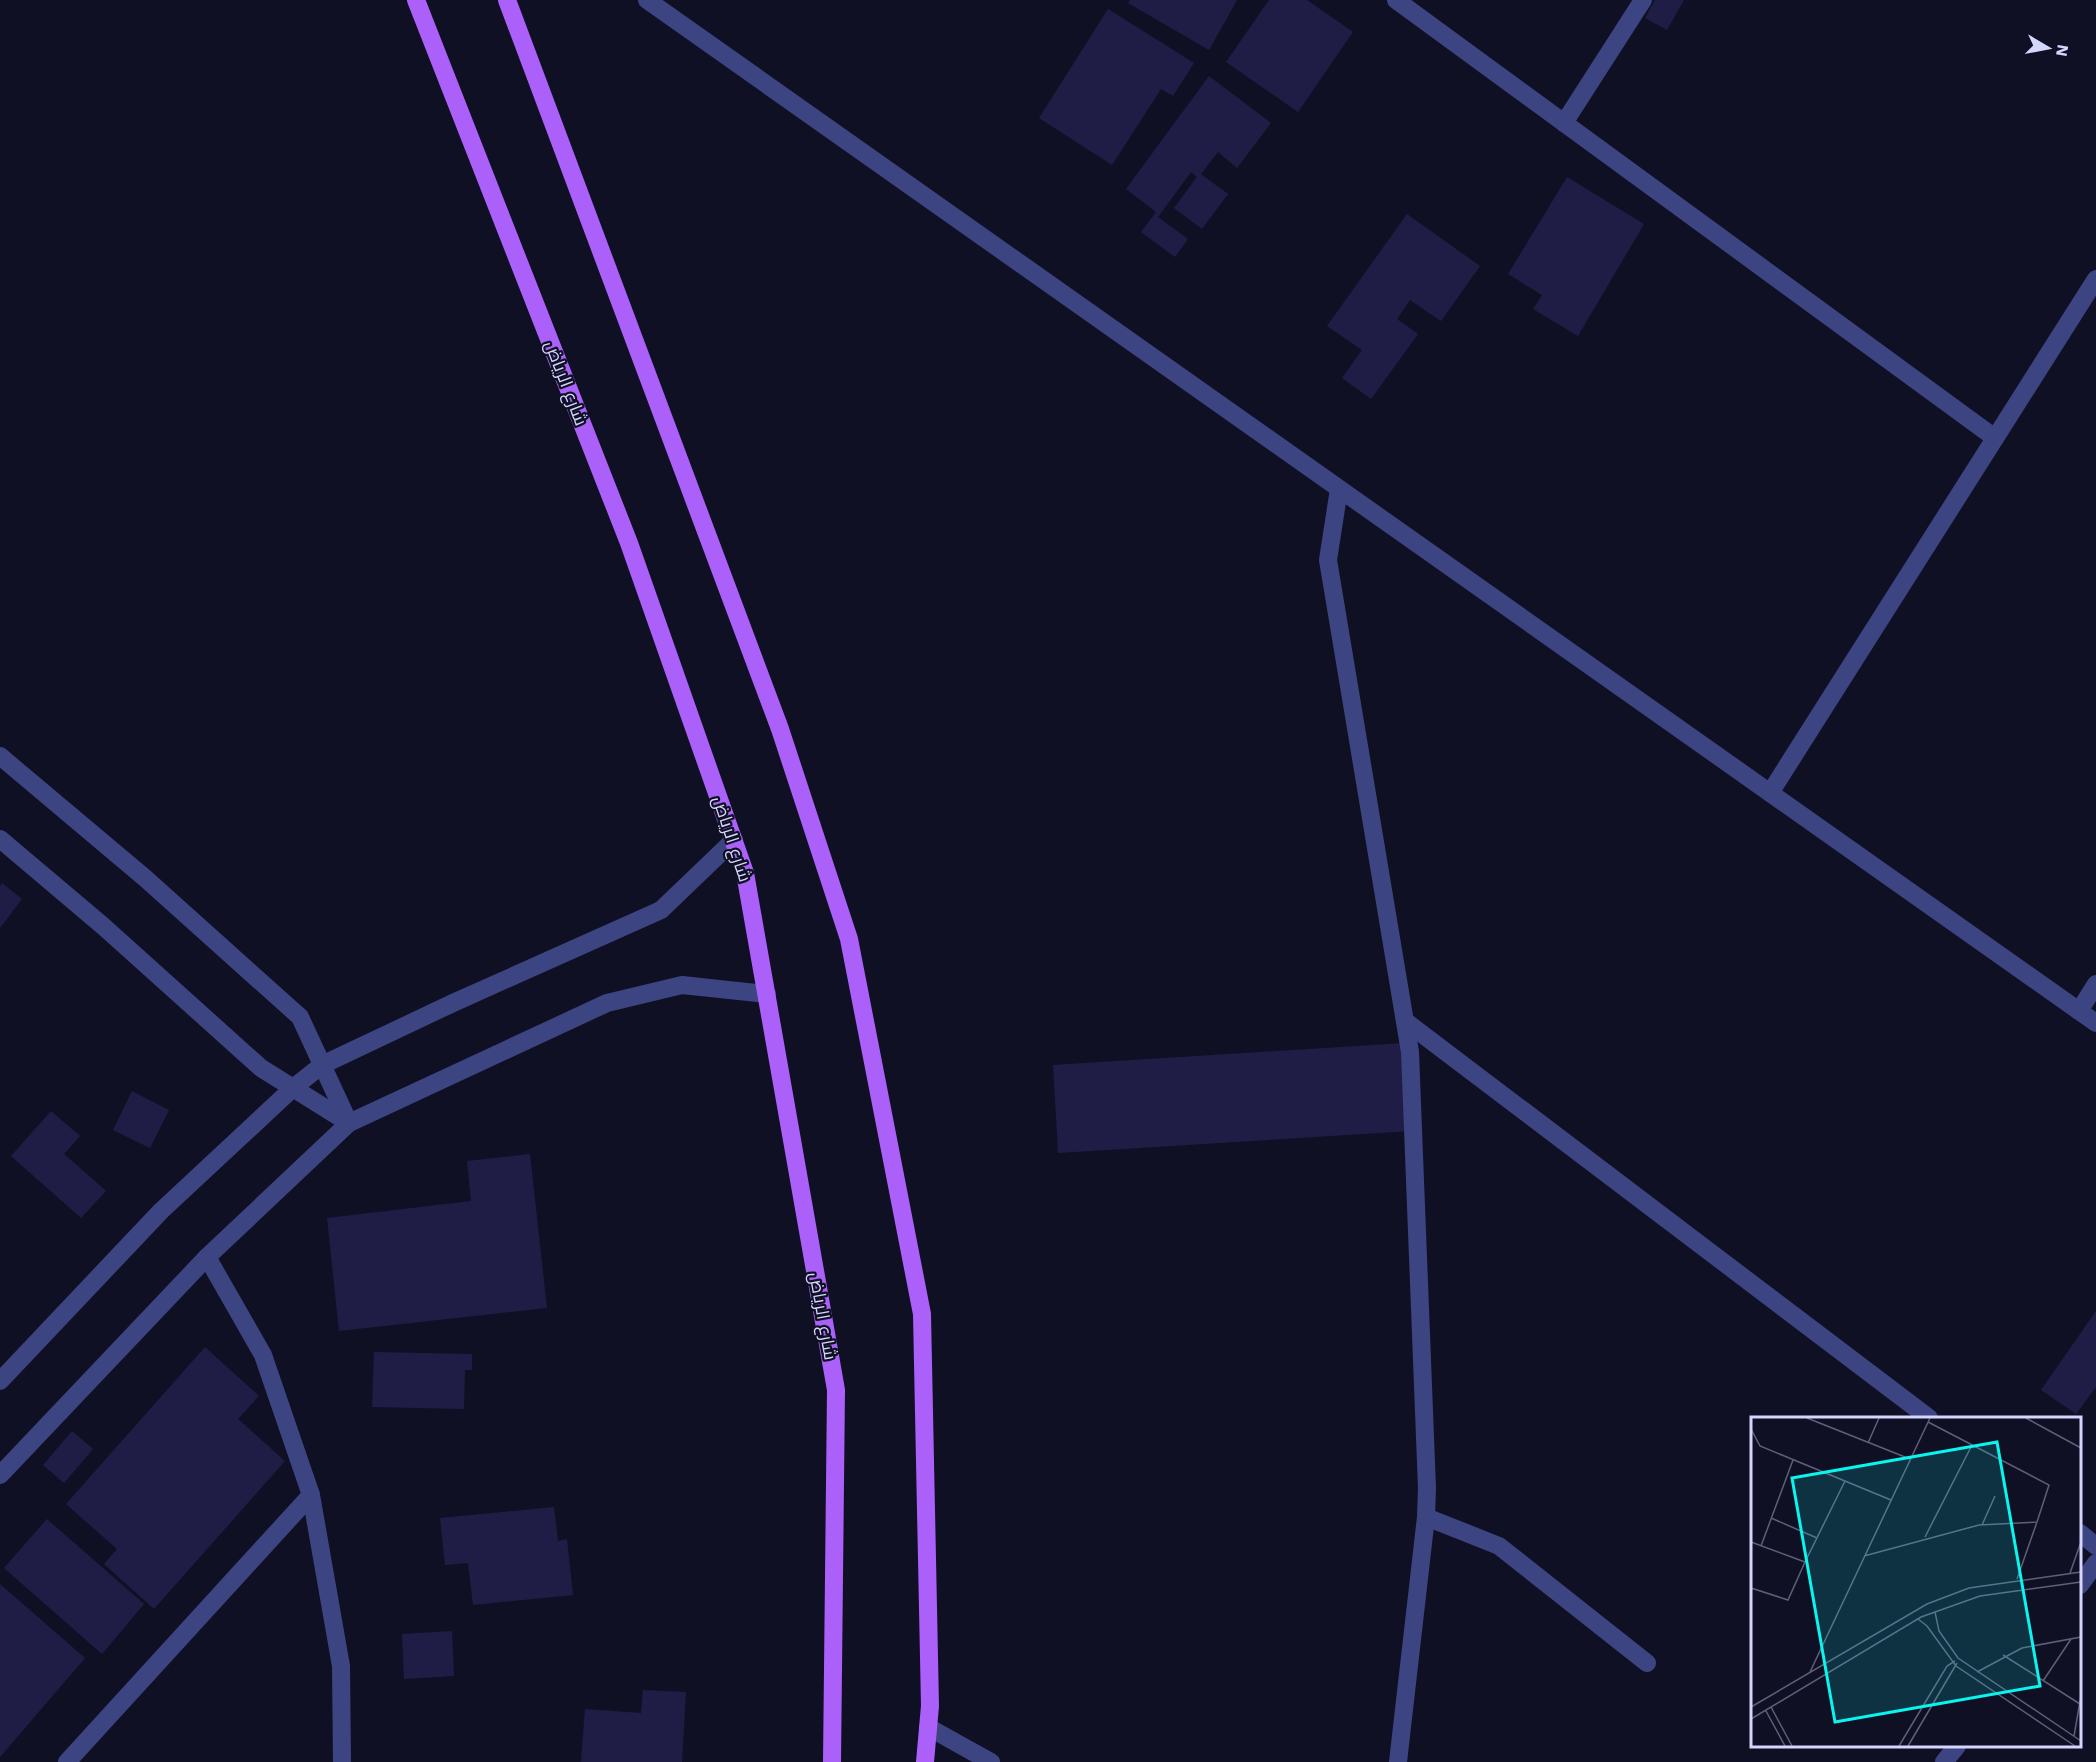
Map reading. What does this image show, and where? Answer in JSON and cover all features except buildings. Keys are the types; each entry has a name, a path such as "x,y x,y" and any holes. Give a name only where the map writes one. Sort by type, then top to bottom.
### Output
{"main road":[{"name":"شارع الرياض","path":"416,0 629,543 745,873 836,1390 832,1762"},
{"path":"507,0 780,729 849,939 922,1314 930,1706 925,1762"}],"street":[{"path":"647,0 2096,1023"},
{"path":"1396,0 1995,438"},
{"path":"1564,123 1643,0"},
{"path":"1770,793 2096,279"},
{"path":"1339,489 1328,560 1410,1052 1427,1488 1426,1517 1398,1762"},
{"path":"0,756 145,878 300,1017 349,1123"},
{"path":"0,839 104,926 261,1068 349,1123"},
{"path":"0,1381 161,1211 293,1088 322,1065 453,1002 661,910 734,840"},
{"path":"2079,1011 2096,984"},
{"path":"0,1475 207,1257 349,1123 607,1003 682,985 767,994"},
{"path":"1405,1021 1926,1417"},
{"path":"207,1257 263,1355 310,1495 341,1666 342,1762"},
{"path":"68,1762 310,1495"},
{"path":"1426,1517 1499,1546 1647,1663"},
{"path":"2081,1535 2096,1546"},
{"path":"2081,1582 2096,1563"},
{"path":"928,1727 991,1762"},
{"path":"1944,1762 1956,1747"}]}
